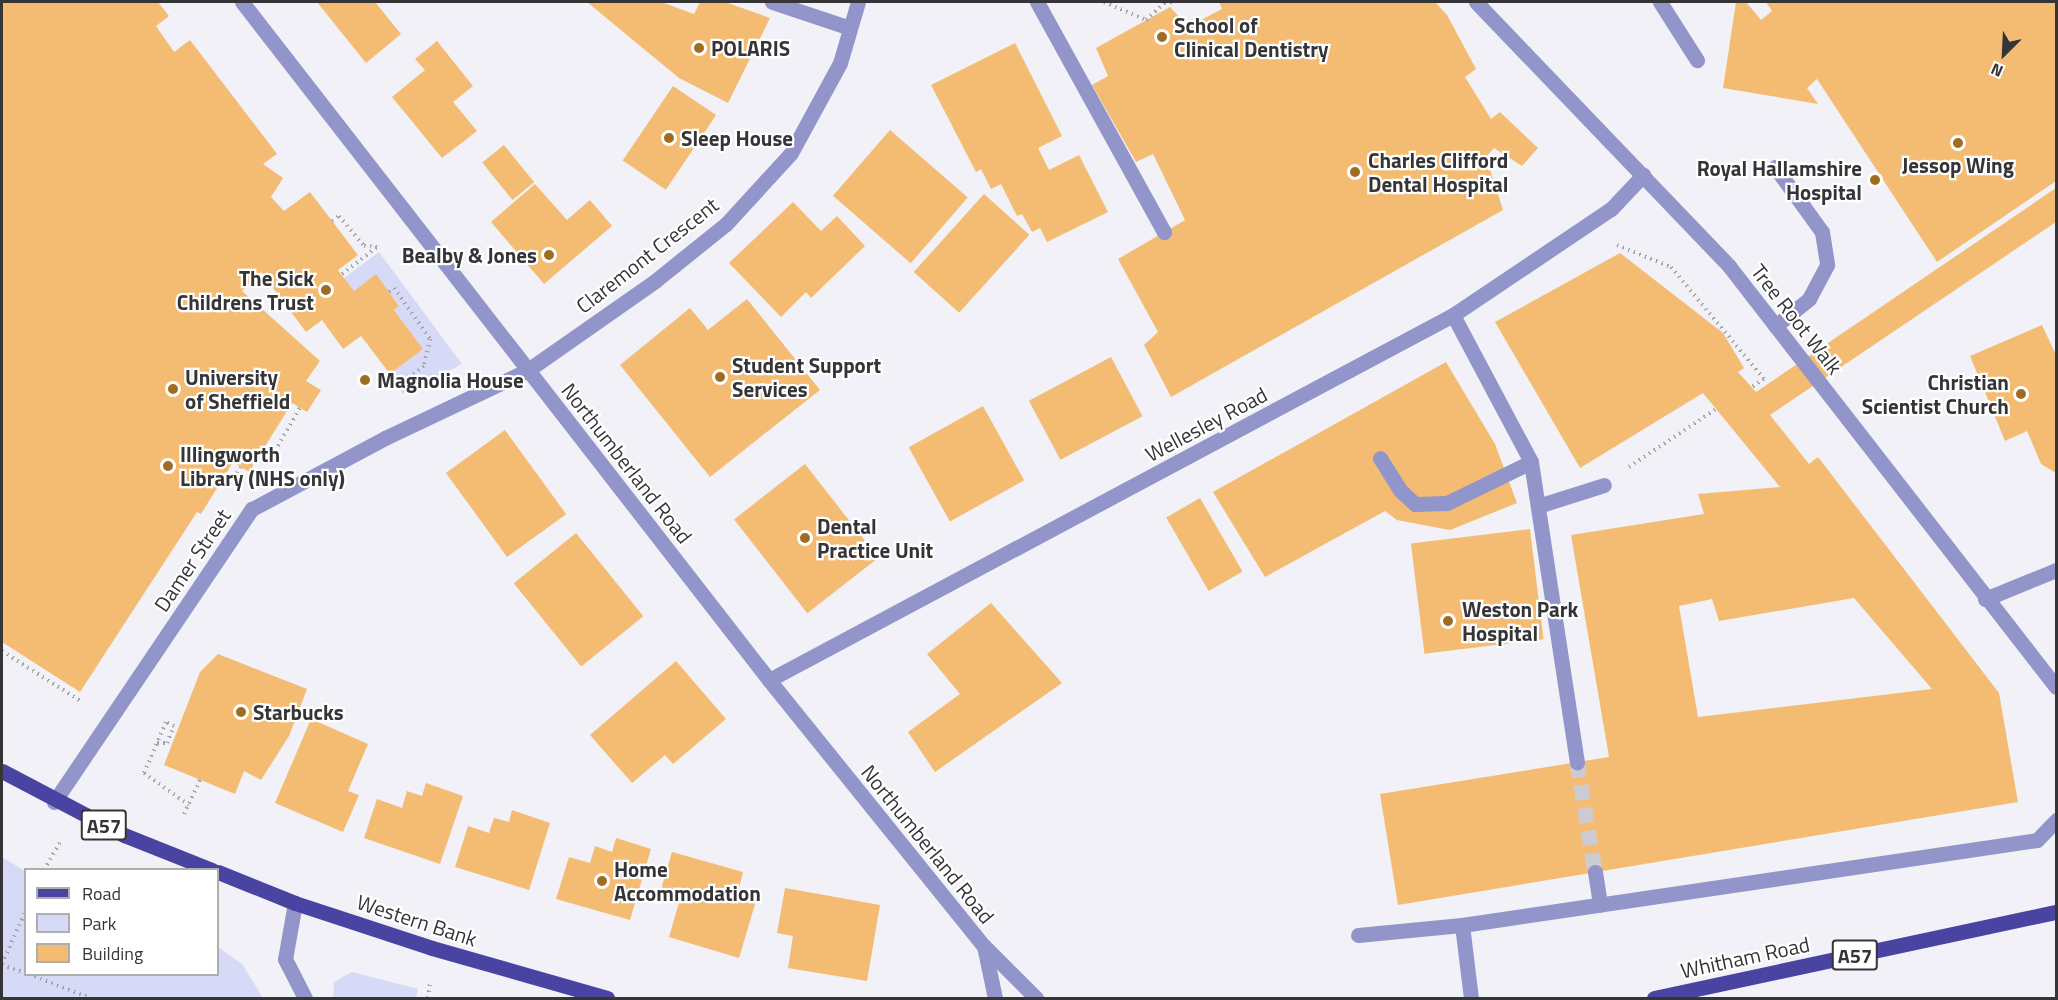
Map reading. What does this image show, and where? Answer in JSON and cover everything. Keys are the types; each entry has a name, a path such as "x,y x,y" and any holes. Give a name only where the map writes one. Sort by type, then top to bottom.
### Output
{"main road":[{"name":"A57","path":"2,771 54,802 207,868"},
{"name":"Western Bank","path":"219,872 295,903 607,999"},
{"name":"Whitham Road","path":"1654,999 2056,912"}],"street":[{"name":"Northumberland Road","path":"242,2 770,680 984,946 1036,999"},
{"path":"772,2 850,28"},
{"name":"Claremont Crescent","path":"528,370 655,281 726,224 791,153 840,63 858,2"},
{"path":"1036,2 1164,232"},
{"path":"1660,2 1697,60"},
{"name":"Tree Root Walk","path":"1480,3 1729,266 1887,466 1985,599 2056,687"},
{"path":"1775,167 1822,232 1827,265 1809,299 1775,326"},
{"name":"Wellesley Road","path":"770,680 1453,315 1611,209 1643,175"},
{"path":"1453,315 1531,462 1577,762"},
{"name":"Damer Street","path":"54,802 252,509 385,438 528,370"},
{"path":"1380,458 1401,491 1415,504 1447,503 1531,462"},
{"path":"1538,506 1604,485"},
{"path":"1985,599 2056,570"},
{"path":"1358,935 1462,926 2037,840 2056,820"},
{"path":"1595,872 1600,905"},
{"path":"295,903 285,959 305,999"},
{"path":"1462,926 1471,999"},
{"name":"Northumberland Road","path":"984,946 995,999"}],"path":[{"path":"1104,2 1146,20 1164,3 1172,2"},
{"path":"332,221 339,216 364,246 377,247 342,274"},
{"path":"1612,242 1671,267 1764,379 1751,387"},
{"path":"389,292 394,288 430,339 424,366 397,386"},
{"path":"275,451 300,408"},
{"path":"1604,485 1716,409"},
{"path":"2,651 82,702 89,692"},
{"path":"157,743 171,741 174,726 166,722 144,773 189,805"},
{"path":"184,814 200,780"},
{"path":"45,868 60,842"},
{"path":"24,914 2,964 24,973"},
{"path":"32,976 90,999"},
{"path":"428,999 430,984"}],"green space":[{"path":"379,252 462,364 403,394 390,374 423,349 394,310 399,305 376,275 354,291 344,278"},
{"path":"2,857 24,870 24,976 219,976 219,948 242,964 263,998 2,998"},
{"path":"352,972 418,989 416,998 333,998 334,982"}],"building":[{"name":"University of Sheffield","path":"2,2 158,2 169,16 156,26 174,52 190,40 277,154 263,164 283,178 271,197 284,211 310,192 358,255 338,270 354,291 376,274 399,306 394,310 423,349 390,374 361,336 343,349 322,320 306,332 261,272 242,291 320,361 306,381 321,390 307,412 292,403 249,472 233,462 201,514 197,512 80,692 2,642"},
{"path":"317,2 375,2 401,34 366,63"},
{"name":"POLARIS","path":"587,2 661,2 694,14 700,2 725,2 770,18 728,103 679,78"},
{"name":"Charles Clifford Dental Hospital","path":"1219,2 1435,2 1447,15 1476,69 1465,77 1491,119 1500,112 1538,148 1522,166 1494,148 1486,157 1503,210 1171,397 1144,345 1158,332 1118,259 1185,220 1153,154 1136,162 1092,85 1108,76 1096,48 1170,7 1188,27 1222,9"},
{"name":"Jessop Wing","path":"1736,2 1746,2 1761,20 1772,11 1766,2 2056,2 2056,181 1937,262 1817,79 1807,88 1818,104 1723,88"},
{"path":"437,41 473,86 453,102 477,131 442,158 392,97 425,70 415,59"},
{"path":"1015,43 1062,136 1038,148 1049,170 1079,155 1108,212 1047,242 1040,228 1032,232 1022,214 1017,216 1001,184 991,189 981,169 976,172 931,85"},
{"name":"Sleep House","path":"673,86 716,115 666,190 623,161"},
{"path":"890,130 968,198 911,263 833,196"},
{"path":"504,145 534,182 512,200 482,163"},
{"name":"Bealby & Jones","path":"535,184 567,220 590,200 612,226 544,284 491,222"},
{"path":"2056,188 2056,222 1770,415 1809,464 1818,457 1999,693 2018,802 1398,905 1380,794 1609,757 1571,535 1704,514 1698,494 1780,487 1703,393 1580,468 1495,322 1620,253 1723,333 1744,368 1738,372 1756,392","holes":["1854,598 1932,689 1698,717 1679,606 1712,599 1719,621"]},
{"path":"984,194 1029,235 959,313 914,272"},
{"path":"793,202 821,231 837,216 865,246 811,298 806,292 781,317 729,263"},
{"name":"Student Support Services","path":"747,299 820,390 710,477 620,365 690,308 708,330"},
{"name":"Christian Scientist Church","path":"2042,325 2056,355 2056,473 2041,464 2027,431 2005,441 1970,356"},
{"path":"1111,357 1142,416 1060,460 1029,401"},
{"path":"1446,362 1495,444 1517,503 1450,530 1397,520 1385,511 1265,577 1213,492"},
{"path":"983,406 1024,480 950,522 909,447"},
{"path":"505,430 566,514 507,557 446,473"},
{"name":"Dental Practice Unit","path":"805,464 878,558 807,613 734,519"},
{"path":"1200,498 1242,572 1209,591 1166,518"},
{"path":"1530,529 1544,639 1424,654 1411,544"},
{"path":"576,533 643,616 581,667 514,583"},
{"path":"991,603 1062,683 935,772 908,732 960,694 927,654"},
{"name":"Starbucks","path":"218,654 307,689 289,736 261,780 244,771 235,794 164,765 200,672"},
{"path":"676,661 726,719 673,764 665,755 632,783 590,735"},
{"path":"311,719 368,744 348,791 359,795 343,832 275,803"},
{"path":"426,783 463,796 440,864 364,838 377,799 402,808 407,791 422,796"},
{"path":"512,810 550,823 529,890 455,867 468,826 489,833 494,818 509,822"},
{"name":"Home Accommodation","path":"616,838 651,849 630,920 556,899 569,857 590,863 595,846 612,852"},
{"path":"672,852 743,872 739,888 758,894 739,958 669,937 680,899 660,893"},
{"path":"785,888 880,905 867,981 788,968 793,936 777,933"}],"tunnel":[{"path":"1577,762 1595,872"}],"place":[{"name":"School of Clinical Dentistry","path":"1162,37"},
{"name":"POLARIS","path":"699,48"},
{"name":"Sleep House","path":"669,138"},
{"name":"Jessop Wing","path":"1958,143"},
{"name":"Charles Clifford Dental Hospital","path":"1355,172"},
{"name":"Royal Hallamshire Hospital","path":"1875,180"},
{"name":"Bealby & Jones","path":"549,255"},
{"name":"The Sick Childrens Trust","path":"326,290"},
{"name":"Student Support Services","path":"720,377"},
{"name":"Magnolia House","path":"365,380"},
{"name":"University of Sheffield","path":"173,389"},
{"name":"Christian Scientist Church","path":"2021,394"},
{"name":"Illingworth Library (NHS only)","path":"168,466"},
{"name":"Dental Practice Unit","path":"805,538"},
{"name":"Weston Park Hospital","path":"1448,621"},
{"name":"Starbucks","path":"241,712"},
{"name":"Home Accommodation","path":"602,881"}]}
